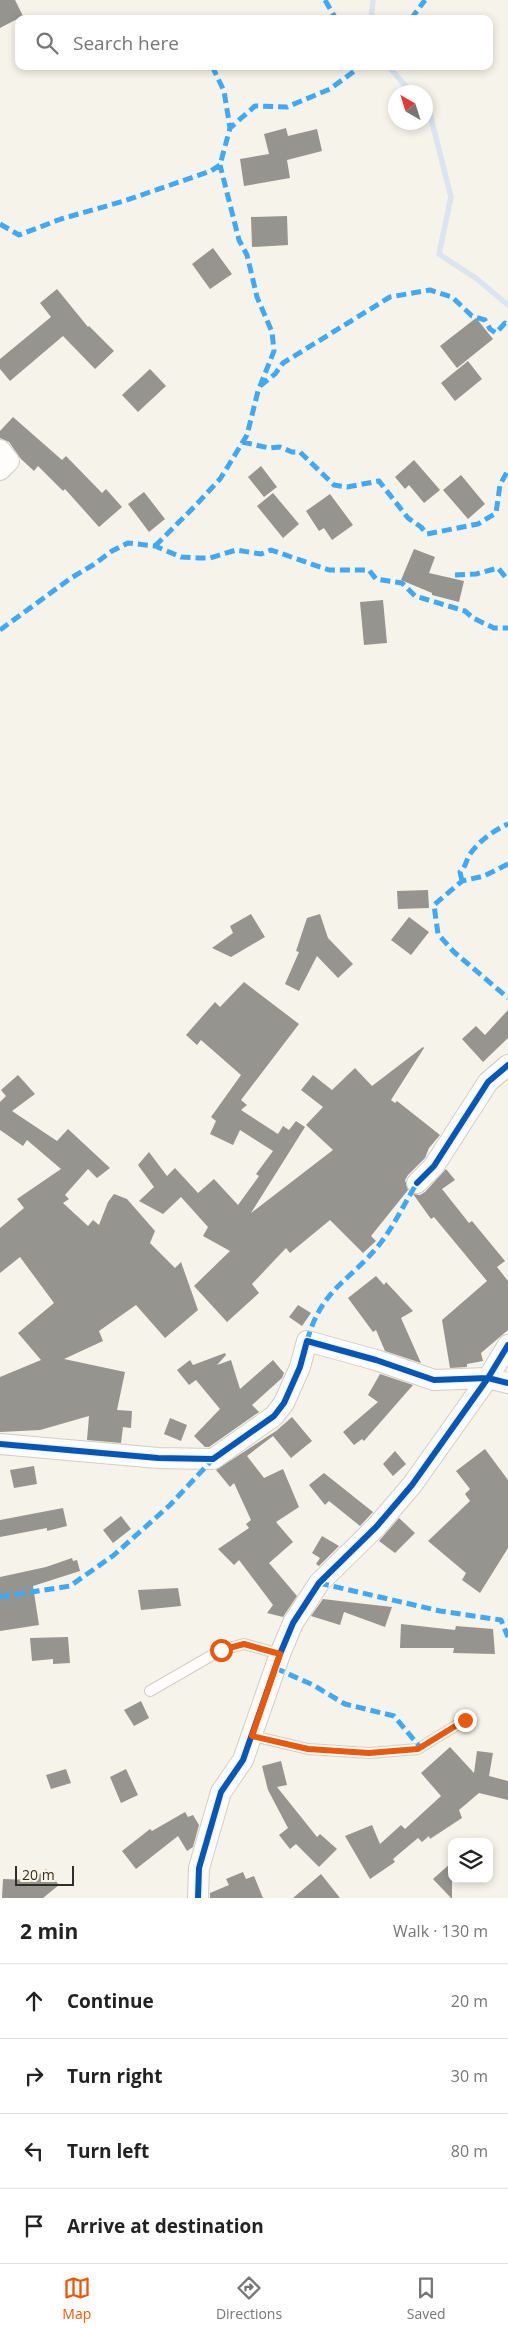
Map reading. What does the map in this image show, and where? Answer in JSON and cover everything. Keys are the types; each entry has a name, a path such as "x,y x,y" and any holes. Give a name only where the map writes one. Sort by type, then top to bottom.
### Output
{"street":[{"path":"0,450 9,461 0,470"},
{"path":"417,1183 434,1166 488,1082 508,1065"},
{"path":"0,1444 158,1458 213,1459 274,1416 284,1403 300,1367 307,1341 376,1360 434,1380 488,1378 508,1383"},
{"path":"198,1898 199,1868 221,1792 243,1760 280,1654 293,1623 312,1591 377,1526 412,1485 488,1378 508,1345"}],"lane":[{"path":"150,1692 221,1650 244,1644 280,1654"},
{"path":"252,1736 308,1749 369,1753 418,1749 465,1720"}],"building":[{"path":"0,0 15,0 22,15 15,15 15,20 0,28"},
{"path":"286,128 288,136 317,129 322,151 287,160 290,178 244,186 240,159 269,154 264,134"},
{"path":"287,216 288,245 252,247 251,217"},
{"path":"213,248 232,274 210,289 192,264"},
{"path":"57,289 88,327 114,351 95,369 63,336 10,381 0,369 0,359 51,317 40,303"},
{"path":"476,318 493,339 457,368 440,346"},
{"path":"468,361 482,379 455,401 441,383"},
{"path":"150,369 166,386 138,412 122,395"},
{"path":"13,417 62,460 66,456 102,493 106,489 122,507 99,527 65,489 63,491 38,466 34,471 21,459 9,442 0,438 0,431"},
{"path":"414,460 440,490 424,503 409,485 405,489 395,477"},
{"path":"261,466 277,487 264,497 248,477"},
{"path":"461,475 485,504 468,519 443,490"},
{"path":"144,492 165,519 149,532 128,504"},
{"path":"273,493 299,524 283,538 257,506"},
{"path":"330,494 353,525 332,540 324,528 319,531 306,511"},
{"path":"414,549 435,557 429,573 464,581 459,602 432,595 432,593 401,580"},
{"path":"383,600 387,643 364,645 360,602"},
{"path":"428,890 429,908 398,909 397,891"},
{"path":"251,914 265,937 231,957 212,948 233,933 230,926"},
{"path":"320,914 328,938 353,964 338,978 317,956 299,991 285,984 299,952 296,951 307,918"},
{"path":"409,917 429,932 411,955 391,940"},
{"path":"244,982 299,1024 241,1100 247,1105 241,1110 278,1134 283,1126 289,1130 296,1121 305,1127 251,1213 333,1150 306,1125 323,1107 301,1090 313,1075 332,1090 355,1068 372,1086 423,1047 391,1100 395,1103 397,1101 440,1135 429,1148 425,1158 408,1175 405,1180 408,1190 371,1236 376,1241 363,1253 330,1220 290,1253 286,1248 252,1284 259,1293 227,1322 194,1286 230,1251 203,1236 208,1227 181,1197 163,1214 139,1201 154,1187 138,1165 149,1152 167,1176 175,1168 198,1193 214,1179 238,1205 259,1176 256,1174 273,1151 240,1130 233,1145 210,1134 216,1121 211,1117 241,1075 201,1040 197,1045 186,1035 215,1002 220,1007"},
{"path":"508,1010 508,1038 483,1062 462,1039 476,1026 485,1035"},
{"path":"18,1075 35,1094 12,1111 57,1141 68,1129 110,1168 97,1178 88,1169 65,1195 69,1199 63,1203 88,1226 93,1220 99,1225 108,1202 114,1194 127,1199 155,1231 150,1243 175,1268 181,1262 198,1310 165,1338 136,1305 99,1331 103,1341 64,1359 125,1372 117,1410 132,1411 131,1428 123,1427 121,1443 87,1440 89,1416 40,1430 0,1432 0,1377 41,1360 18,1333 54,1303 20,1257 0,1273 0,1228 24,1208 17,1199 61,1169 27,1140 23,1146 0,1130 0,1102 6,1096 1,1090"},
{"path":"446,1169 455,1180 442,1189 469,1223 472,1221 505,1261 497,1267 508,1281 508,1330 481,1353 483,1361 467,1364 467,1367 450,1368 442,1320 487,1281 434,1217 431,1219 413,1194 420,1195 425,1192"},
{"path":"376,1276 384,1285 386,1282 413,1311 401,1318 421,1363 385,1351 376,1330 373,1332 348,1298"},
{"path":"298,1305 311,1313 302,1326 289,1317"},
{"path":"225,1353 226,1355 217,1365 231,1360 240,1389 273,1360 284,1373 282,1378 252,1405 259,1412 209,1447 205,1447 194,1436 220,1409 196,1380 189,1385 177,1370 190,1360 193,1365"},
{"path":"380,1374 413,1385 364,1441 362,1439 354,1445 343,1432 378,1402 368,1395"},
{"path":"292,1417 312,1441 291,1458 273,1436 247,1456 264,1478 283,1469 299,1507 276,1522 293,1542 269,1563 297,1596 283,1617 267,1613 273,1605 239,1560 234,1565 218,1549 249,1528 246,1524 251,1520 234,1483 230,1487 216,1470 276,1431"},
{"path":"170,1418 187,1425 181,1441 164,1434"},
{"path":"485,1449 508,1480 508,1548 480,1593 462,1580 466,1573 428,1541 470,1501 465,1494 470,1489 456,1471"},
{"path":"395,1451 406,1464 393,1476 383,1464"},
{"path":"34,1466 37,1484 14,1488 10,1470"},
{"path":"324,1473 373,1512 360,1526 329,1501 325,1505 309,1485"},
{"path":"63,1508 67,1526 47,1531 47,1528 0,1537 0,1520"},
{"path":"121,1516 131,1529 113,1543 103,1530"},
{"path":"399,1518 415,1533 395,1553 379,1541"},
{"path":"322,1536 339,1546 319,1566 316,1564 320,1558 312,1553"},
{"path":"72,1558 73,1561 77,1560 80,1571 33,1586 39,1625 0,1631 0,1577 46,1567"},
{"path":"178,1588 181,1606 141,1610 138,1590"},
{"path":"323,1599 392,1607 385,1627 344,1612 340,1625 311,1616"},
{"path":"401,1624 455,1630 456,1626 493,1629 495,1654 453,1653 454,1648 400,1648"},
{"path":"68,1637 70,1663 53,1664 53,1659 32,1661 30,1638"},
{"path":"141,1701 149,1718 134,1726 124,1710"},
{"path":"450,1747 474,1773 477,1751 493,1753 489,1776 508,1781 508,1800 479,1793 459,1810 462,1818 430,1839 429,1836 422,1842 418,1838 393,1859 395,1862 370,1879 345,1836 372,1825 380,1844 401,1825 405,1829 441,1796 421,1773"},
{"path":"281,1761 287,1785 277,1787 317,1837 320,1834 337,1849 319,1867 296,1844 290,1849 279,1835 288,1828 268,1790 262,1766"},
{"path":"66,1769 71,1783 51,1789 46,1775"},
{"path":"126,1769 138,1795 121,1803 110,1777"},
{"path":"185,1812 188,1817 193,1815 199,1825 193,1847 187,1851 178,1836 136,1869 122,1851 150,1829 152,1831"},
{"path":"448,1866 448,1883 452,1883 452,1898 451,1898 433,1879"},
{"path":"46,1869 59,1885 43,1898 2,1898 3,1879 32,1880"},
{"path":"243,1872 246,1879 254,1876 263,1898 210,1898 210,1893 229,1885 226,1879"},
{"path":"321,1874 340,1898 293,1898"}],"waterway":[{"path":"371,15 373,0"},
{"path":"392,70 405,85"},
{"path":"433,126 451,197 439,254 477,279 508,305"}],"marked path":[{"path":"325,0 334,15"},
{"path":"414,15 425,0"},
{"path":"214,70 224,91 230,128"},
{"path":"0,224 19,235 61,219 124,201 211,171 220,165 230,128 255,106 287,107 330,89 356,70"},
{"path":"155,546 220,479 230,463 247,435 258,391 274,351 272,332 257,297 247,255 239,240 220,165"},
{"path":"260,386 275,374 283,363 390,297 430,290 452,297 472,316 485,320 490,329 496,333 505,323 508,325"},
{"path":"242,442 269,448 280,447 292,452 300,452 334,485 347,487 379,481 408,518 427,534 478,524 496,513 500,485 508,470"},
{"path":"0,630 71,578 112,551 128,543 155,546 181,557 199,558 210,558 236,550 261,554 271,550 329,570 369,570 376,579 402,583 415,596 465,611 473,618 494,628 508,628"},
{"path":"455,575 476,574 498,568 508,580"},
{"path":"462,881 460,872 478,844 487,836 508,824"},
{"path":"508,864 484,876 462,881 434,905 438,934 454,952 508,998"},
{"path":"307,1341 313,1323 328,1297 379,1245 417,1183"},
{"path":"0,1597 70,1586 114,1555 170,1505 213,1459"},
{"path":"319,1583 440,1611 501,1620 508,1637"},
{"path":"275,1668 313,1685 345,1704 394,1716 420,1747"}],"cycle path":[{"path":"417,1183 434,1166 488,1082 508,1065"},
{"path":"0,1444 158,1458 213,1459 274,1416 284,1403 300,1367 307,1341 376,1360 434,1380 488,1378 508,1383"},
{"path":"198,1898 199,1868 221,1792 243,1760 280,1654 293,1623 319,1583 377,1526 412,1485 488,1378 508,1345"}],"route":[{"path":"221,1650 244,1644 280,1654 252,1736 308,1749 369,1753 418,1749 465,1720"}]}
